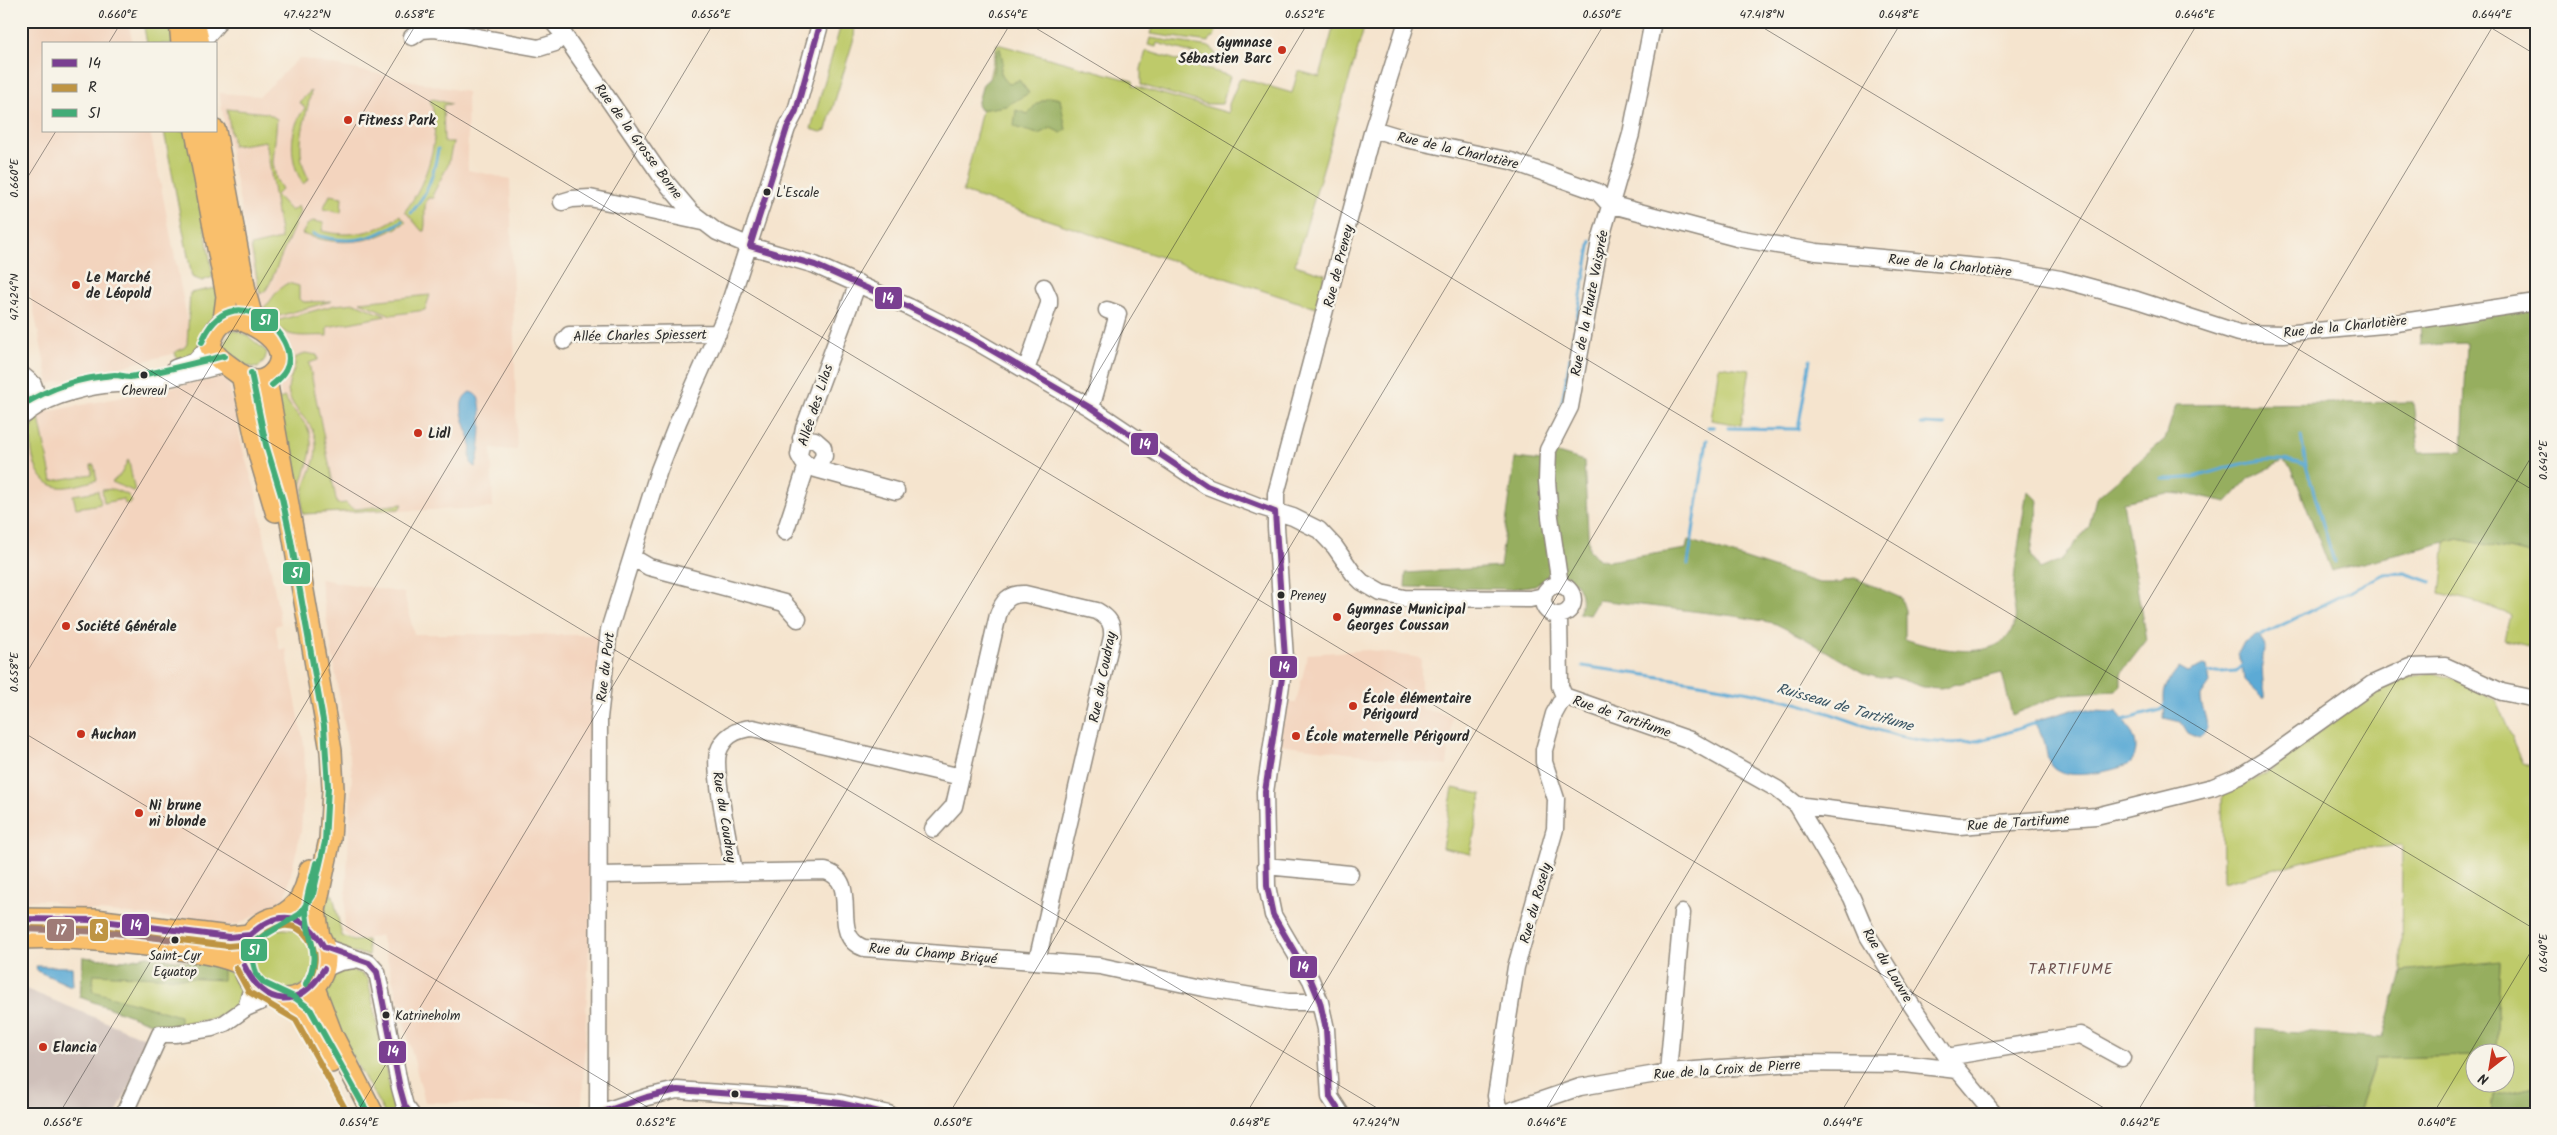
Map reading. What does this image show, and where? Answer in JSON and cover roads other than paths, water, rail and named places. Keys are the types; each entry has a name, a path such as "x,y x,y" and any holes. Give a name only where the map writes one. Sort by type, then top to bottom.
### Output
{"main road":[{"path":"180,21 182,42"},
{"path":"194,21 199,42"},
{"path":"196,132 227,296 224,320 216,330 210,345 212,351 234,370 253,381 266,379 278,366 280,352 272,340 254,326 235,318 224,320"},
{"path":"215,132 246,296 254,326"},
{"path":"234,370 274,500 305,671 320,770 318,821 307,884 297,904 279,917 258,926 250,935 245,945 244,965 253,984 295,1006 304,1015 358,1114"},
{"path":"266,379 331,751 333,788 330,839 315,910 322,942 319,978 332,1035 373,1114"},
{"path":"279,917 302,921 322,942"},
{"path":"21,919 95,920 229,937 250,935"},
{"path":"21,938 105,941 154,946 226,958 244,965"},
{"path":"277,998 294,998 319,978"}],"street":[{"path":"201,42 217,24 217,21"},
{"name":"Rue de la Grosse Borne","path":"552,21 564,35 664,180 702,222 717,232 750,246 815,265 858,283 932,319 1026,370 1090,408 1207,486 1275,512"},
{"path":"788,128 788,108 813,21"},
{"path":"788,128 796,111 821,21"},
{"name":"Rue de Preney","path":"1341,1114 1330,1097 1326,1029 1320,1002 1311,980 1273,915 1267,886 1266,792 1285,658 1275,512 1276,494 1373,129 1407,21"},
{"name":"Rue de la Haute Vaisprée","path":"1560,585 1549,508 1548,450 1570,407 1600,241 1609,204 1618,183 1631,134 1653,21"},
{"path":"412,37 422,30 434,28 538,48 555,43 564,35"},
{"name":"Rue du Port","path":"597,1114 599,718 604,666 612,616 660,470 678,422 718,333 750,246 788,128"},
{"name":"Rue de la Charlotière","path":"1373,129 1406,139 1511,161 1598,192 1609,204 1737,238 1817,252 2001,269 2060,279 2137,300 2239,333 2283,334 2382,324 2536,302"},
{"path":"562,202 572,198 590,198 702,222"},
{"name":"Allée des Lilas","path":"812,467 799,455 801,438 858,283"},
{"path":"1026,370 1049,304 1049,298 1044,287"},
{"path":"1090,408 1118,314 1107,310"},
{"name":"Allée Charles Spiessert","path":"564,341 569,335 718,333"},
{"path":"26,413 44,402 67,393 116,384 126,378 181,367 195,361 210,345"},
{"path":"116,384 127,386 234,370"},
{"path":"26,376 50,392 67,393"},
{"path":"26,376 36,399 26,413"},
{"path":"785,532 812,467 824,456 823,447 815,440 801,438"},
{"path":"812,467 896,491"},
{"path":"1275,512 1292,517 1319,530 1335,547 1353,573 1362,582 1381,593 1411,598 1530,599 1544,596 1552,586 1560,585 1568,589 1573,598 1568,611 1559,615 1546,609 1544,596"},
{"path":"632,557 648,567 784,603 798,619"},
{"name":"Rue du Coudray","path":"934,828 954,806 998,615 1004,602 1013,595 1025,594 1097,611 1108,618 1112,626 1112,637 1037,962"},
{"name":"Rue de Tartifume","path":"1559,615 1560,686 1564,696 1690,740 1777,789 1797,806 1959,826 2096,816 2212,786 2240,776 2267,760 2372,684 2410,666 2445,666 2502,692 2536,699"},
{"name":"Rue du Rosely","path":"1500,1114 1496,1096 1516,967 1555,829 1556,798 1544,762 1544,750 1551,720 1564,696"},
{"name":"Rue du Coudray","path":"734,871 717,759 724,741 740,729 753,728 961,777"},
{"name":"Rue du Louvre","path":"1797,806 1852,898 1868,936 1947,1057 1994,1114"},
{"path":"1266,866 1350,874"},
{"name":"Rue du Champ Briqué","path":"599,875 816,870 833,874 843,889 846,932 852,942 864,948 1100,966 1203,988 1288,1002 1320,1002"},
{"path":"1668,1072 1682,913"},
{"path":"322,942 354,960 369,963 377,972 400,1088 405,1106 411,1114"},
{"path":"319,978 340,962 354,960"},
{"path":"246,1008 253,984"},
{"path":"124,1114 160,1034 182,1033 212,1028 225,1023 246,1008 277,998"},
{"path":"1947,1057 2080,1035 2122,1058"},
{"name":"Rue de la Croix de Pierre","path":"1500,1114 1580,1087 1668,1072 1791,1063 1905,1064 1958,1070"},
{"path":"597,1114 647,1097 677,1090 806,1099 840,1103 889,1114"}],"water":[{"path":"470,392 479,399 481,413 480,443 475,467 471,462 470,441 462,415 462,402"},
{"path":"2258,635 2265,646 2262,668 2265,698 2244,680 2242,663 2238,654 2244,642"},
{"path":"2204,665 2207,666 2210,683 2201,696 2206,718 2206,729 2199,738 2188,733 2181,722 2164,718 2164,693 2179,667 2188,672"},
{"path":"2079,708 2092,711 2117,712 2127,724 2136,745 2136,752 2128,765 2079,775 2060,771 2050,764 2043,738 2035,721"},
{"path":"36,966 72,967 73,985 71,986 37,971"}],"waterway":[{"path":"411,213 422,198 429,183 438,149"},
{"path":"313,234 337,239 359,239 380,233 402,221"},
{"path":"1572,345 1591,241"},
{"path":"1561,408 1570,358"},
{"path":"1728,428 1798,429 1810,360"},
{"path":"1921,424 1945,425"},
{"path":"1708,427 1714,427"},
{"path":"2301,436 2306,465 2334,562"},
{"path":"1688,564 1707,440"},
{"path":"2162,479 2193,477 2263,460 2292,461 2306,465"},
{"name":"Ruisseau de Tartifume","path":"2256,638 2384,574 2405,573 2431,582"},
{"name":"Ruisseau de Tartifume","path":"2205,673 2236,671 2244,665"},
{"name":"Ruisseau de Tartifume","path":"1583,666 1761,694 1808,706 1874,729 1919,740 1942,743 1975,741 1994,737 2039,722"},
{"name":"Ruisseau de Tartifume","path":"2123,720 2161,710 2166,703"}],"place":[{"name":"Gymnase Sébastien Barc","path":"1282,50"},
{"name":"Fitness Park","path":"348,120"},
{"name":"L'Escale","path":"767,192"},
{"name":"Le Marché de Léopold","path":"76,285"},
{"name":"Chevreul","path":"144,375"},
{"name":"Lidl","path":"418,433"},
{"name":"Preney","path":"1281,595"},
{"name":"Gymnase Municipal Georges Coussan","path":"1337,617"},
{"name":"Société Générale","path":"66,626"},
{"name":"École élémentaire Périgourd","path":"1353,706"},
{"name":"Auchan","path":"81,734"},
{"name":"École maternelle Périgourd","path":"1296,736"},
{"name":"Ni brune ni blonde","path":"139,813"},
{"name":"Saint-Cyr Equatop","path":"175,940"},
{"name":"Katrineholm","path":"386,1015"},
{"name":"Elancia","path":"43,1047"}],"district":[{"name":"TARTIFUME","path":"2071,969"}]}
